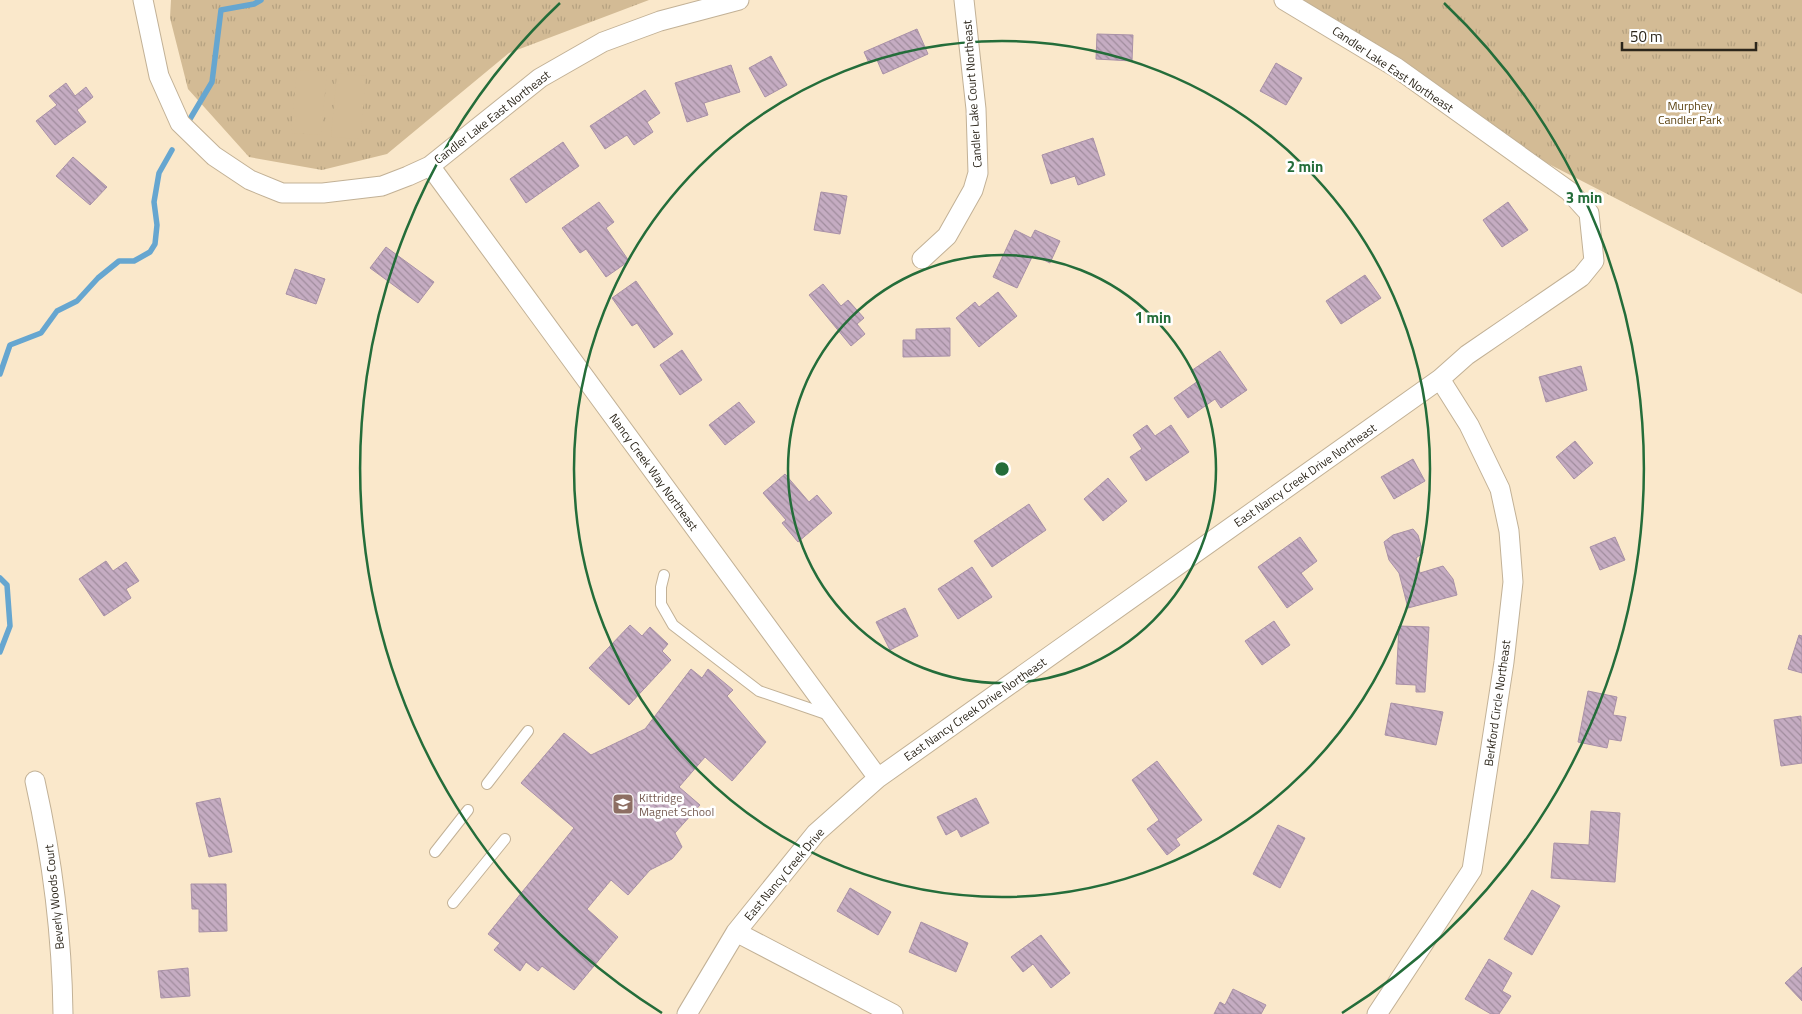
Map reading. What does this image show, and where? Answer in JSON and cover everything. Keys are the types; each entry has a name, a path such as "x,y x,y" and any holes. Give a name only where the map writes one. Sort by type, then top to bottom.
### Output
{"street":[{"name":"Candler Lake East Northeast","path":"143,0 159,76 180,123 214,156 250,180 282,193 323,193 382,186 430,166 540,78 603,42 660,21 739,0"},
{"name":"Candler Lake Court Northeast","path":"922,259 947,236 973,190 978,173 976,109 964,0"},
{"name":"Candler Lake East Northeast","path":"1284,0 1398,68 1500,142"},
{"name":"East Nancy Creek Drive Northeast","path":"878,778 1440,379 1467,355 1581,276 1594,261 1589,213 1569,191 1500,142"},
{"name":"Nancy Creek Way Northeast","path":"430,166 836,718 878,778"},
{"name":"Berkford Circle Northeast","path":"1377,1014 1380,1006 1472,870 1504,662 1513,582 1509,531 1500,489 1469,425 1440,379"},
{"name":"East Nancy Creek Drive","path":"736,932 816,833 878,778"},
{"name":"Beverly Woods Court","path":"35,781 46,830 52,877 63,1014"},
{"path":"687,1014 736,932 893,1014"}],"lane":[{"path":"664,575 661,587 661,604 673,625 760,691 836,718"},
{"path":"487,784 528,730"},
{"path":"435,852 468,810"},
{"path":"454,903 505,839"}],"green space":[{"path":"171,0 649,0 509,53 387,154 322,170 249,157 188,89 170,18"},
{"name":"Murphey Candler Park","path":"1293,0 1802,0 1802,294 1541,160"},
{"path":"297,70 327,72 321,135 291,133"},
{"path":"337,73 366,76 360,139 331,137"}],"building":[{"path":"917,29 928,54 883,74 877,60 869,63 864,52"},
{"path":"1097,34 1133,35 1132,61 1096,59"},
{"path":"771,56 787,85 765,97 749,68"},
{"path":"1276,63 1302,78 1286,105 1260,91"},
{"path":"731,65 740,92 704,103 708,115 687,122 675,83"},
{"path":"66,83 75,96 86,87 93,97 77,110 86,122 55,145 36,121 57,105 49,96"},
{"path":"645,90 660,113 647,122 653,132 634,145 627,135 605,149 590,126"},
{"path":"1093,138 1105,175 1078,185 1075,176 1051,184 1042,155"},
{"path":"563,142 579,166 526,203 510,179"},
{"path":"73,157 107,187 90,205 56,176"},
{"path":"821,192 847,196 840,234 814,230"},
{"path":"599,202 614,222 606,228 629,261 606,277 586,249 580,253 562,228"},
{"path":"1508,202 1528,230 1502,247 1483,220"},
{"path":"1015,230 1031,238 1035,230 1060,241 1050,263 1033,255 1017,288 993,277"},
{"path":"386,247 434,282 418,303 370,268"},
{"path":"295,269 325,279 316,304 286,294"},
{"path":"1365,275 1381,298 1341,324 1326,301"},
{"path":"636,281 673,334 654,348 637,323 632,326 612,298"},
{"path":"823,284 841,306 848,300 864,318 857,324 865,334 851,346 809,295"},
{"path":"998,292 1017,316 979,347 956,318 975,302 979,307"},
{"path":"950,328 950,356 903,357 903,340 916,340 916,329"},
{"path":"682,350 702,380 680,395 660,365"},
{"path":"1220,351 1247,390 1221,408 1215,399 1188,418 1174,398 1198,381 1191,371"},
{"path":"1581,366 1587,390 1546,402 1539,377"},
{"path":"739,402 755,422 725,445 709,425"},
{"path":"1147,425 1155,436 1171,425 1189,452 1146,481 1130,457 1142,449 1133,435"},
{"path":"1575,441 1593,463 1574,479 1556,457"},
{"path":"1413,459 1425,481 1394,499 1381,477"},
{"path":"785,474 809,502 817,495 832,513 798,542 782,523 786,520 763,493"},
{"path":"1108,478 1127,501 1103,521 1084,499"},
{"path":"1029,504 1046,530 992,567 974,541"},
{"path":"1413,529 1418,535 1423,553 1416,558 1420,573 1443,566 1453,579 1457,595 1408,608 1399,573 1389,560 1384,542 1393,535"},
{"path":"1300,537 1317,561 1301,573 1313,589 1287,608 1258,567"},
{"path":"1615,537 1625,560 1600,570 1590,547"},
{"path":"106,561 113,571 126,562 139,581 126,589 131,598 104,616 79,579"},
{"path":"972,567 992,597 958,619 938,589"},
{"path":"905,608 918,636 890,650 876,622"},
{"path":"1274,621 1290,645 1262,665 1245,641"},
{"path":"630,625 642,636 650,627 668,644 662,651 671,660 629,705 589,668"},
{"path":"1399,626 1429,627 1425,692 1416,692 1416,685 1396,684"},
{"path":"1799,635 1802,636 1802,673 1788,669"},
{"path":"691,669 702,678 708,669 733,690 727,696 766,742 732,781 705,757 679,787 700,805 675,833 682,847 672,859 650,870 628,895 611,880 587,909 618,937 574,990 542,966 538,971 526,962 520,971 494,950 500,943 488,934 574,828 521,783 564,733 591,755 645,729"},
{"path":"1588,691 1617,697 1613,715 1626,717 1621,741 1609,739 1607,748 1578,742"},
{"path":"1391,703 1443,712 1436,745 1385,735"},
{"path":"1801,716 1802,763 1781,766 1774,720"},
{"path":"1157,761 1202,820 1176,839 1180,845 1167,855 1147,829 1159,820 1132,780"},
{"path":"220,798 232,852 209,857 196,803"},
{"path":"976,798 989,823 961,837 957,829 946,835 937,817"},
{"path":"1591,811 1620,813 1615,882 1551,878 1554,843 1589,845"},
{"path":"1278,825 1305,838 1280,888 1253,874"},
{"path":"191,884 226,884 227,931 199,932 199,909 192,909"},
{"path":"850,888 891,912 878,935 837,911"},
{"path":"1532,890 1560,906 1532,955 1504,939"},
{"path":"921,922 968,943 956,972 909,952"},
{"path":"1041,935 1070,973 1051,988 1033,964 1023,972 1011,957"},
{"path":"1489,959 1512,973 1502,991 1511,996 1499,1014 1491,1014 1465,999"},
{"path":"1802,967 1802,1001 1785,983"},
{"path":"188,968 190,996 161,998 158,971"},
{"path":"1233,989 1266,1005 1261,1014 1214,1014 1220,1002 1225,1005"}],"waterway":[{"path":"187,124 212,82 221,10 254,4 261,0"},
{"path":"0,374 10,345 41,333 57,311 77,301 98,278 119,261 134,261 150,252 155,244 157,225 154,202 159,173 172,150"},
{"path":"0,578 7,585 10,626 0,652"}],"place":[{"name":"Kittridge Magnet School","path":"623,804"}]}
